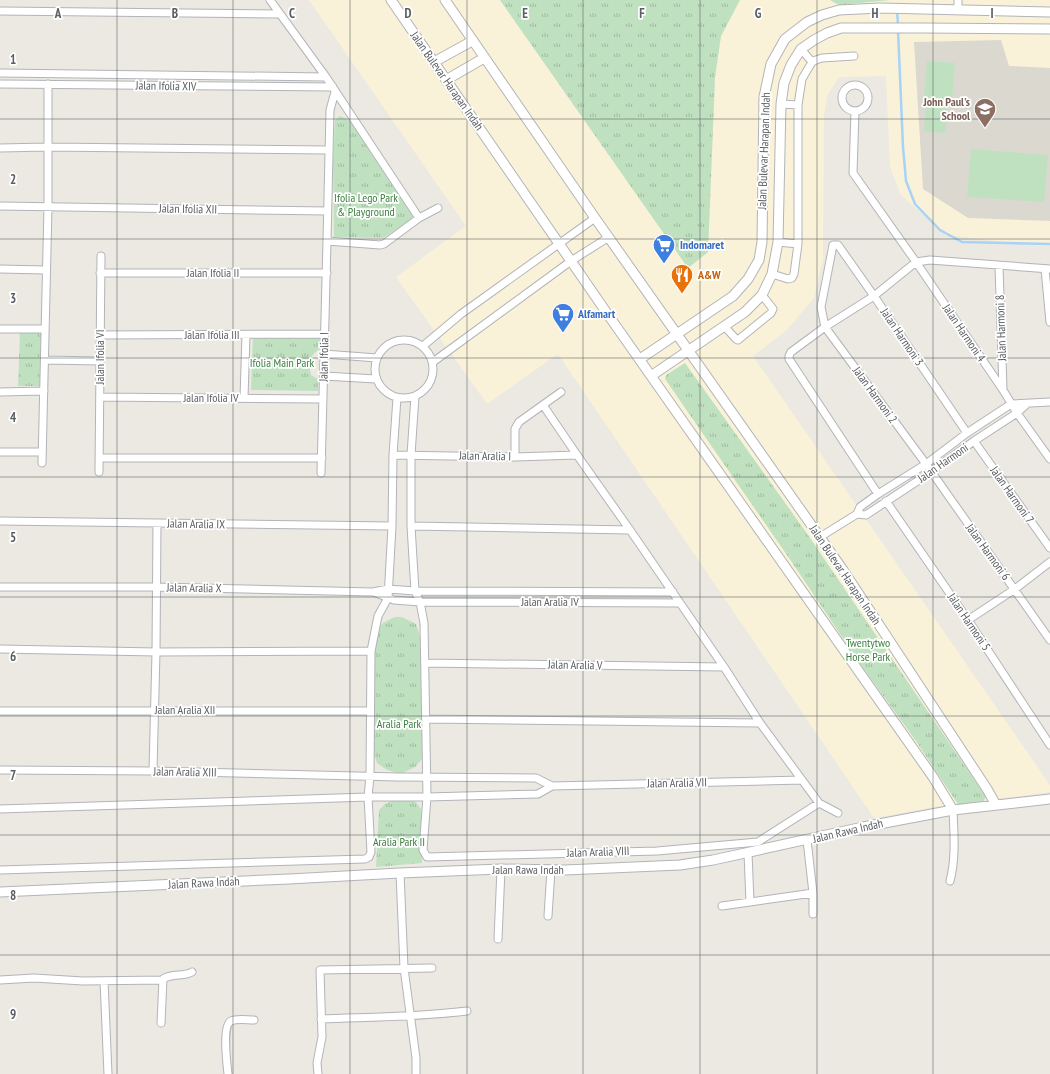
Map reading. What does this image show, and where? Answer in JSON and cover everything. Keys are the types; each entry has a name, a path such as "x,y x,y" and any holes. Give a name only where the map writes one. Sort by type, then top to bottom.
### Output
{"street":[{"path":"270,0 326,77 419,218"},
{"name":"Jalan Bulevar Harapan Indah","path":"391,0 559,244 928,771 953,810"},
{"name":"Jalan Bulevar Harapan Indah","path":"445,0 472,41 820,538 987,789 996,805"},
{"path":"958,0 958,10"},
{"name":"Jalan Bulevar Harapan Indah","path":"640,359 733,296 748,279 758,260 762,242 764,97 771,64 785,39 807,22 822,15 839,10 880,8 1050,12"},
{"path":"0,11 280,14"},
{"path":"1016,12 1016,29"},
{"name":"Jalan Bulevar Harapan Indah","path":"651,376 745,312 762,295 772,274 778,242 781,104 784,83 791,65 801,49 827,32 841,28 1050,29"},
{"path":"434,62 472,41"},
{"path":"801,49 812,62"},
{"path":"772,274 788,279 792,278 794,274 798,244 798,105 802,79 812,62 822,58 854,56"},
{"path":"446,80 484,58"},
{"name":"Jalan Ifolia XIV","path":"0,73 326,77"},
{"name":"Jalan Ifolia XIV","path":"0,84 334,90"},
{"path":"42,463 48,207 48,84"},
{"name":"Jalan Ifolia I","path":"321,473 330,110 334,90"},
{"path":"781,104 798,105"},
{"name":"Jalan Harmoni 4","path":"855,112 853,174 916,262 1017,413 1050,459"},
{"path":"0,148 48,147 329,150"},
{"name":"Jalan Ifolia XII","path":"0,206 327,212"},
{"path":"327,241 375,246 384,244 419,218 438,208"},
{"path":"423,346 460,314 596,218"},
{"path":"433,362 571,261 609,237"},
{"path":"778,242 798,244"},
{"name":"Jalan Harmoni 3","path":"825,327 821,307 832,246 834,244 838,245 874,296 967,433"},
{"name":"Jalan Ifolia VI","path":"99,472 101,256"},
{"path":"878,494 789,358 791,352 825,327 874,296 916,262 930,260 1048,269 1050,322"},
{"name":"Jalan Harmoni 8","path":"999,266 1003,390"},
{"path":"0,269 46,270"},
{"name":"Jalan Ifolia II","path":"100,274 326,273"},
{"path":"725,327 738,340 771,313 773,309 762,295"},
{"name":"Jalan Harmoni 2","path":"825,327 926,464"},
{"path":"0,329 44,329"},
{"name":"Jalan Ifolia III","path":"100,335 325,334"},
{"path":"244,398 246,335"},
{"path":"402,340 413,341 423,346 429,353 433,362 434,372 424,391 415,396 397,398 384,391 376,379 374,368 377,358 383,348 392,342 402,340"},
{"path":"324,354 377,358"},
{"path":"45,360 100,361"},
{"path":"324,376 376,379"},
{"path":"0,392 44,392"},
{"path":"515,457 515,429 519,422 561,392"},
{"path":"415,396 411,455 411,526 415,590 420,602 424,623 427,719 427,797"},
{"name":"Jalan Ifolia IV","path":"100,397 323,399"},
{"path":"0,870 365,859 369,857 371,852 368,797 370,776 371,651 378,616 388,598 392,526 393,455 397,398"},
{"path":"1012,404 1050,402"},
{"name":"Jalan Harmoni","path":"820,538 857,514 860,507 878,494 926,464 967,433 1012,404"},
{"name":"Jalan Harmoni","path":"857,514 866,515 1017,413 1027,404"},
{"path":"543,405 673,592 760,723 819,803 838,813"},
{"name":"Jalan Harmoni 7","path":"974,441 1050,548"},
{"path":"0,452 42,452"},
{"name":"Jalan Aralia I","path":"393,455 515,457 577,455"},
{"path":"99,458 322,458"},
{"name":"Jalan Harmoni 6","path":"926,464 1050,640"},
{"name":"Jalan Harmoni 5","path":"886,501 968,620 1050,745"},
{"name":"Jalan Aralia IX","path":"0,521 392,526"},
{"path":"153,771 157,523"},
{"path":"411,526 630,530"},
{"path":"968,620 1015,589 1050,562"},
{"name":"Jalan Aralia X","path":"0,587 156,587 373,592 388,589 673,592"},
{"name":"Jalan Aralia IV","path":"373,592 394,600 420,602 680,603"},
{"path":"0,649 156,652 371,651"},
{"name":"Jalan Aralia V","path":"426,663 724,667"},
{"name":"Jalan Aralia XII","path":"0,711 370,711"},
{"path":"427,719 760,723"},
{"name":"Jalan Aralia XIII","path":"0,770 153,771 427,778"},
{"name":"Jalan Aralia VII","path":"427,778 536,778 552,786 802,780"},
{"name":"Jalan Aralia VII","path":"0,808 368,797 538,794 552,786"},
{"name":"Jalan Aralia VIII","path":"427,797 423,850 427,857 657,851 758,842 819,803"},
{"name":"Jalan Rawa Indah","path":"0,892 400,873 501,869 551,870 680,865 713,860 863,827 953,810 1050,799"},
{"path":"950,881 954,858 953,810"},
{"path":"807,840 814,914"},
{"path":"748,852 750,902"},
{"path":"498,939 501,869"},
{"path":"548,916 551,870"},
{"path":"400,873 404,968 416,1058 416,1074"},
{"path":"722,906 813,893"},
{"path":"318,1074 317,1063 322,1037 320,970 432,968"},
{"path":"0,980 34,978 83,981 163,980 173,975 189,974 192,972"},
{"path":"161,1023 163,980"},
{"path":"104,981 108,1074"},
{"path":"321,1020 433,1015 467,1011"},
{"path":"228,1074 226,1038 228,1024 231,1021 236,1020 254,1020"}],"shaded area":[{"path":"309,0 500,0 688,268 708,252 715,77 721,36 740,0 830,0 839,5 890,0 1050,0 1050,246 1029,245 947,235 901,195 890,167 886,76 839,77 827,96 824,116 823,259 814,298 787,330 753,356 1050,785 1050,792 935,807 874,818 558,354 487,404 396,277 466,226"},
{"name":"John Paul's School","path":"1001,40 1009,66 1050,68 1050,221 968,218 923,189 914,42"}],"green space":[{"path":"500,0 740,0 721,36 715,77 708,252 688,268"},
{"path":"830,0 890,0 839,5"},
{"path":"927,61 955,63 952,100 948,100 945,133 924,131 927,99 924,98"},
{"name":"Ifolia Lego Park & Playground","path":"340,116 349,120 414,218 383,238 334,237 333,162 335,120"},
{"path":"971,149 1048,155 1044,202 967,197"},
{"path":"20,333 41,333 40,386 18,386"},
{"name":"Ifolia Main Park","path":"253,336 321,336 321,348 310,360 311,375 318,379 318,391 251,390"},
{"name":"Twentytwo Horse Park","path":"685,363 806,532 986,797 983,802 959,806 918,744 858,661 665,379 666,375"},
{"name":"Aralia Park","path":"395,617 402,617 416,624 420,636 424,757 415,767 401,774 387,770 377,763 374,754 374,641 376,632 380,626"},
{"name":"Aralia Park II","path":"393,800 414,800 421,809 422,863 376,867 379,810 385,804"}],"waterway":[{"path":"897,10 898,25"},
{"path":"898,30 906,181 915,204 940,230 962,242 1050,244"}],"place":[{"name":"John Paul's School","path":"985,128"},
{"name":"Indomaret","path":"664,264"},
{"name":"A&W","path":"682,294"},
{"name":"Alfamart","path":"563,334"}]}
